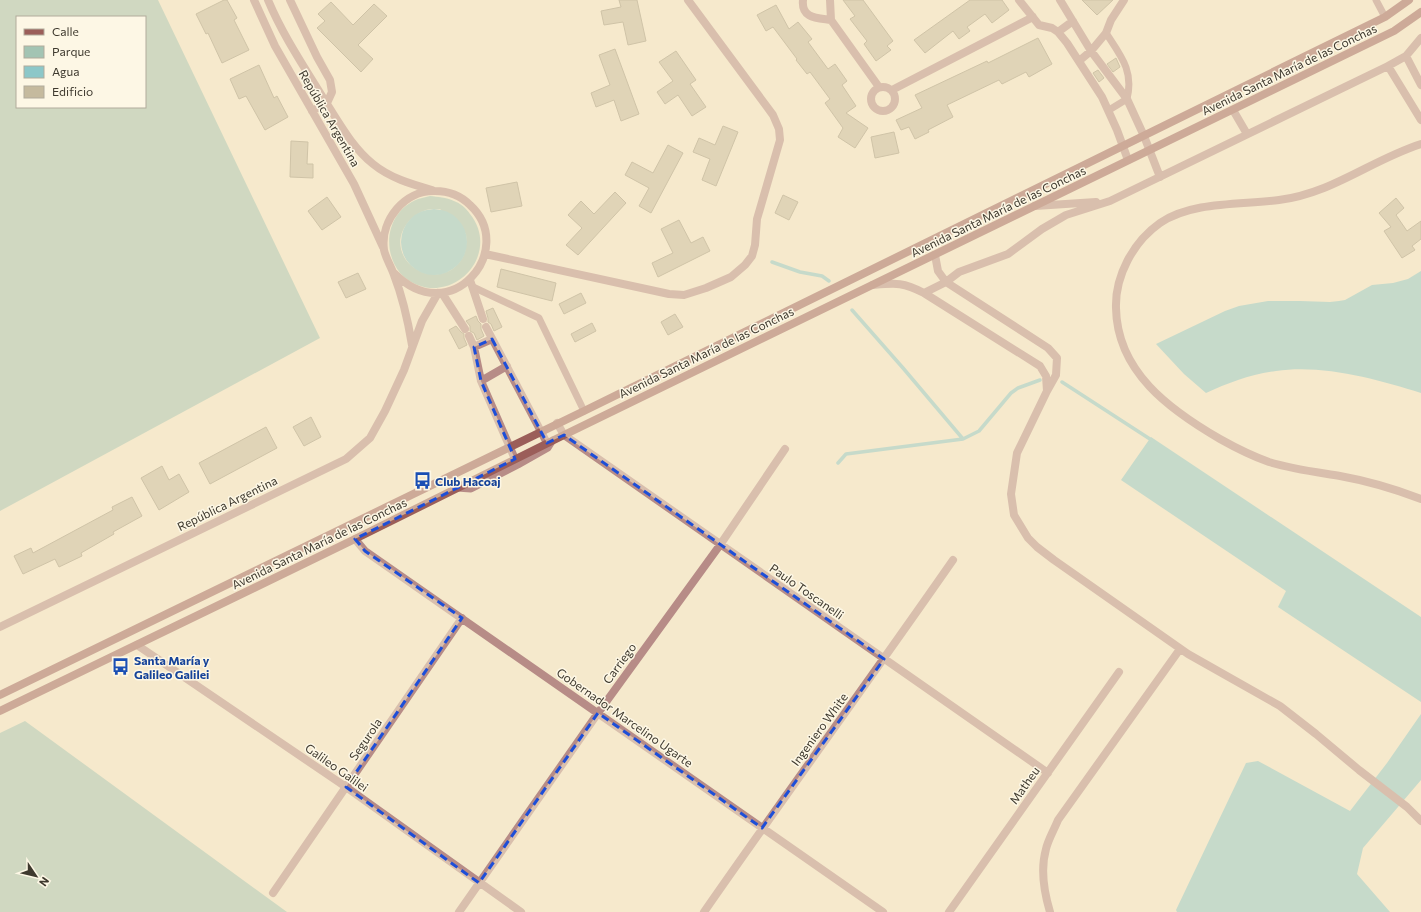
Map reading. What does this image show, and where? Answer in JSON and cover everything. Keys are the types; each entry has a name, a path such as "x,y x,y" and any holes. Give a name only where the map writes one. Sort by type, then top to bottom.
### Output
{"main road":[{"name":"Avenida Santa María de las Conchas","path":"0,695 509,446 584,411 1386,17 1409,0"},
{"name":"Avenida Santa María de las Conchas","path":"0,712 457,488 517,462 564,435 1394,31 1421,12"}],"street":[{"name":"República Argentina","path":"254,0 275,46 354,184 384,249"},
{"name":"República Argentina","path":"268,0 292,49 350,142 373,164 393,177 434,190"},
{"path":"290,0 317,57 330,80 332,92 326,103 312,111"},
{"path":"485,254 669,294 684,295 706,288 731,277 745,265 752,256 755,245 757,219 780,140 779,129 773,115 688,0"},
{"path":"803,0 802,6 811,17 831,20"},
{"path":"830,0 831,20 879,87"},
{"path":"1060,0 1091,51 1127,99 1160,176"},
{"path":"1079,61 1091,51 1106,33 1111,20 1124,0"},
{"path":"1024,1 1039,25 1052,28 1058,32 1091,78 1109,110 1128,160"},
{"path":"892,90 1033,17"},
{"path":"1058,32 1072,21"},
{"path":"268,30 279,25"},
{"path":"924,293 946,282 959,272 1008,254 1042,229 1066,215 1110,201 1388,66 1406,56 1421,38"},
{"path":"1406,56 1421,85"},
{"path":"1388,66 1421,120"},
{"path":"879,87 892,90 895,95 895,100 892,106 886,110 876,108 871,102 874,90 879,87"},
{"path":"1233,110 1247,134"},
{"path":"1421,144 1385,159 1324,189 1280,200 1202,208 1171,217 1160,223 1149,232 1129,258 1122,272 1116,302 1118,331 1131,362 1152,389 1190,421 1235,448 1269,462 1378,484 1421,499"},
{"path":"434,190 450,193 464,199 475,210 483,223 485,231 485,254 471,283 440,293 426,293 414,289 403,282 394,273 388,262 384,249 384,235 388,221 396,209 407,199 420,193 434,190"},
{"path":"1032,206 1110,201"},
{"path":"935,255 938,271 946,282 1048,348 1057,358 1056,375 1017,453 1011,494 1014,515 1028,538 1060,565 1180,649 1280,706 1407,807 1421,821"},
{"name":"República Argentina","path":"394,273 408,320 412,346"},
{"path":"471,283 492,339 541,431 550,444"},
{"path":"872,285 895,283 910,285 924,293 1040,366 1046,376 1048,391"},
{"name":"República Argentina","path":"0,627 346,458 370,438 401,377 422,321 440,293"},
{"path":"440,293 467,333 474,347 481,381 517,462"},
{"path":"474,347 492,339"},
{"path":"481,381 507,366"},
{"name":"Paulo Toscanelli","path":"557,423 564,435 1048,773"},
{"name":"Carriego","path":"460,912 598,713 720,545 785,449"},
{"name":"Gobernador Marcelino Ugarte","path":"355,539 365,551 883,912"},
{"name":"Ingeniero White","path":"704,912 953,560"},
{"name":"Segurola","path":"274,893 462,618"},
{"name":"Galileo Galilei","path":"137,645 346,787 521,912"},
{"path":"1050,912 1045,895 1043,873 1046,849 1058,820 1180,649"},
{"name":"Matheu","path":"949,912 1119,672"},
{"path":"1407,807 1421,813"}],"lane":[{"path":"1376,0 1386,17"},
{"path":"1106,33 1124,61 1129,80 1127,99 1109,110"},
{"path":"471,283 539,318 584,411"}],"highlighted area":[{"path":"492,339 547,443 564,435 884,659 762,828 598,713 479,883 346,787 462,618 365,551 355,539 515,459 481,381 474,347"}],"green space":[{"path":"0,0 158,0 320,338 0,511"},
{"path":"430,196 448,199 463,206 477,226 480,239 479,252 474,264 467,274 456,282 444,287 430,288 410,281 400,273 390,253 390,232 399,212 418,199","holes":["430,209 440,209 466,234 466,247 460,262 451,270 438,274 424,273 417,270 406,260 400,243 401,236 404,228 415,216"]},
{"path":"25,721 287,912 0,912 0,733"}],"water":[{"path":"434,209 447,212 457,219 464,229 467,242 464,255 457,265 447,272 434,275 421,272 411,265 404,255 401,242 404,229 411,219 421,212"},
{"path":"1421,271 1421,393 1349,374 1330,371 1294,369 1267,372 1231,382 1206,393 1184,374 1156,344 1225,311 1239,306 1268,301 1330,302 1345,300 1372,285 1393,283 1408,279"},
{"path":"1151,437 1421,617 1421,702 1278,607 1286,591 1121,480"},
{"path":"1421,714 1421,780 1363,848 1357,874 1390,912 1177,912 1176,910 1246,763 1258,761 1350,811 1387,763"}],"building":[{"path":"224,0 227,0 237,18 234,20 249,50 222,63 208,33 206,34 196,14"},
{"path":"619,0 637,0 646,41 628,45 623,22 604,25 601,11 621,7"},
{"path":"843,0 863,0 893,41 887,46 891,50 876,61 864,44 867,41 850,19 855,16"},
{"path":"970,0 1002,0 1009,10 992,23 985,14 967,27 970,31 959,39 953,31 925,53 914,40"},
{"path":"1082,0 1113,0 1097,15"},
{"path":"331,2 353,25 374,4 387,16 358,45 373,59 361,72 317,28 325,21 318,14"},
{"path":"776,5 789,29 798,22 812,39 808,42 828,69 835,64 847,81 842,85 856,106 846,113 868,128 855,148 838,137 843,128 825,103 830,99 810,72 807,74 773,27 766,31 757,15"},
{"path":"1038,38 1052,64 1029,77 1026,72 1002,84 999,80 947,105 953,117 928,130 929,132 915,139 909,127 901,130 896,120 922,108 915,95 987,61 988,63"},
{"path":"615,49 639,114 621,121 614,100 596,107 591,93 610,85 599,55"},
{"path":"676,51 696,80 690,84 706,107 692,116 678,95 665,104 657,92 673,81 659,62"},
{"path":"1116,58 1120,67 1113,72 1107,64"},
{"path":"259,65 274,98 277,96 288,117 265,130 246,96 239,99 230,79"},
{"path":"1098,70 1104,78 1099,82 1093,73"},
{"path":"723,126 738,132 716,186 702,180 710,159 693,152 699,138 715,145"},
{"path":"894,132 899,153 875,158 871,137"},
{"path":"291,141 308,142 307,164 313,164 313,178 290,177"},
{"path":"668,145 683,153 651,213 639,206 649,188 625,175 632,162 653,173"},
{"path":"517,182 522,206 491,212 486,188"},
{"path":"615,192 626,203 578,255 566,245 582,228 568,215 581,201 594,214"},
{"path":"783,195 798,202 789,220 775,213"},
{"path":"327,197 341,217 322,230 308,211"},
{"path":"1396,198 1404,208 1396,215 1407,231 1421,221 1421,239 1412,246 1415,250 1402,258 1384,231 1391,227 1379,213"},
{"path":"679,220 691,243 703,237 710,251 658,277 652,263 673,253 661,229"},
{"path":"501,269 556,283 552,301 497,287"},
{"path":"358,273 366,289 346,298 338,282"},
{"path":"581,293 586,303 564,314 559,304"},
{"path":"493,308 502,327 494,331 491,324 488,322 486,311"},
{"path":"675,314 683,327 668,335 661,322"},
{"path":"476,316 481,324 481,329 484,336 477,340 474,333 470,331 470,326 466,321"},
{"path":"592,323 596,331 575,342 571,334"},
{"path":"456,326 464,334 467,345 459,349 449,330"},
{"path":"311,417 321,437 304,446 293,427"},
{"path":"266,427 277,448 210,484 199,463"},
{"path":"162,466 169,480 179,474 189,492 159,510 141,478"},
{"path":"132,497 142,516 113,532 114,534 81,553 82,556 59,567 55,559 23,574 14,556 31,548 33,553 113,510 112,507"}],"waterway":[{"path":"772,262 800,272 822,276 829,281"},
{"path":"838,463 846,454 963,439 852,310"},
{"path":"963,439 979,431 1011,393 1018,388 1040,380"},
{"path":"1062,382 1153,441"}],"place":[{"name":"Club Hacoaj","path":"422,481"},
{"name":"Santa María y Galileo Galilei","path":"121,667"}]}
